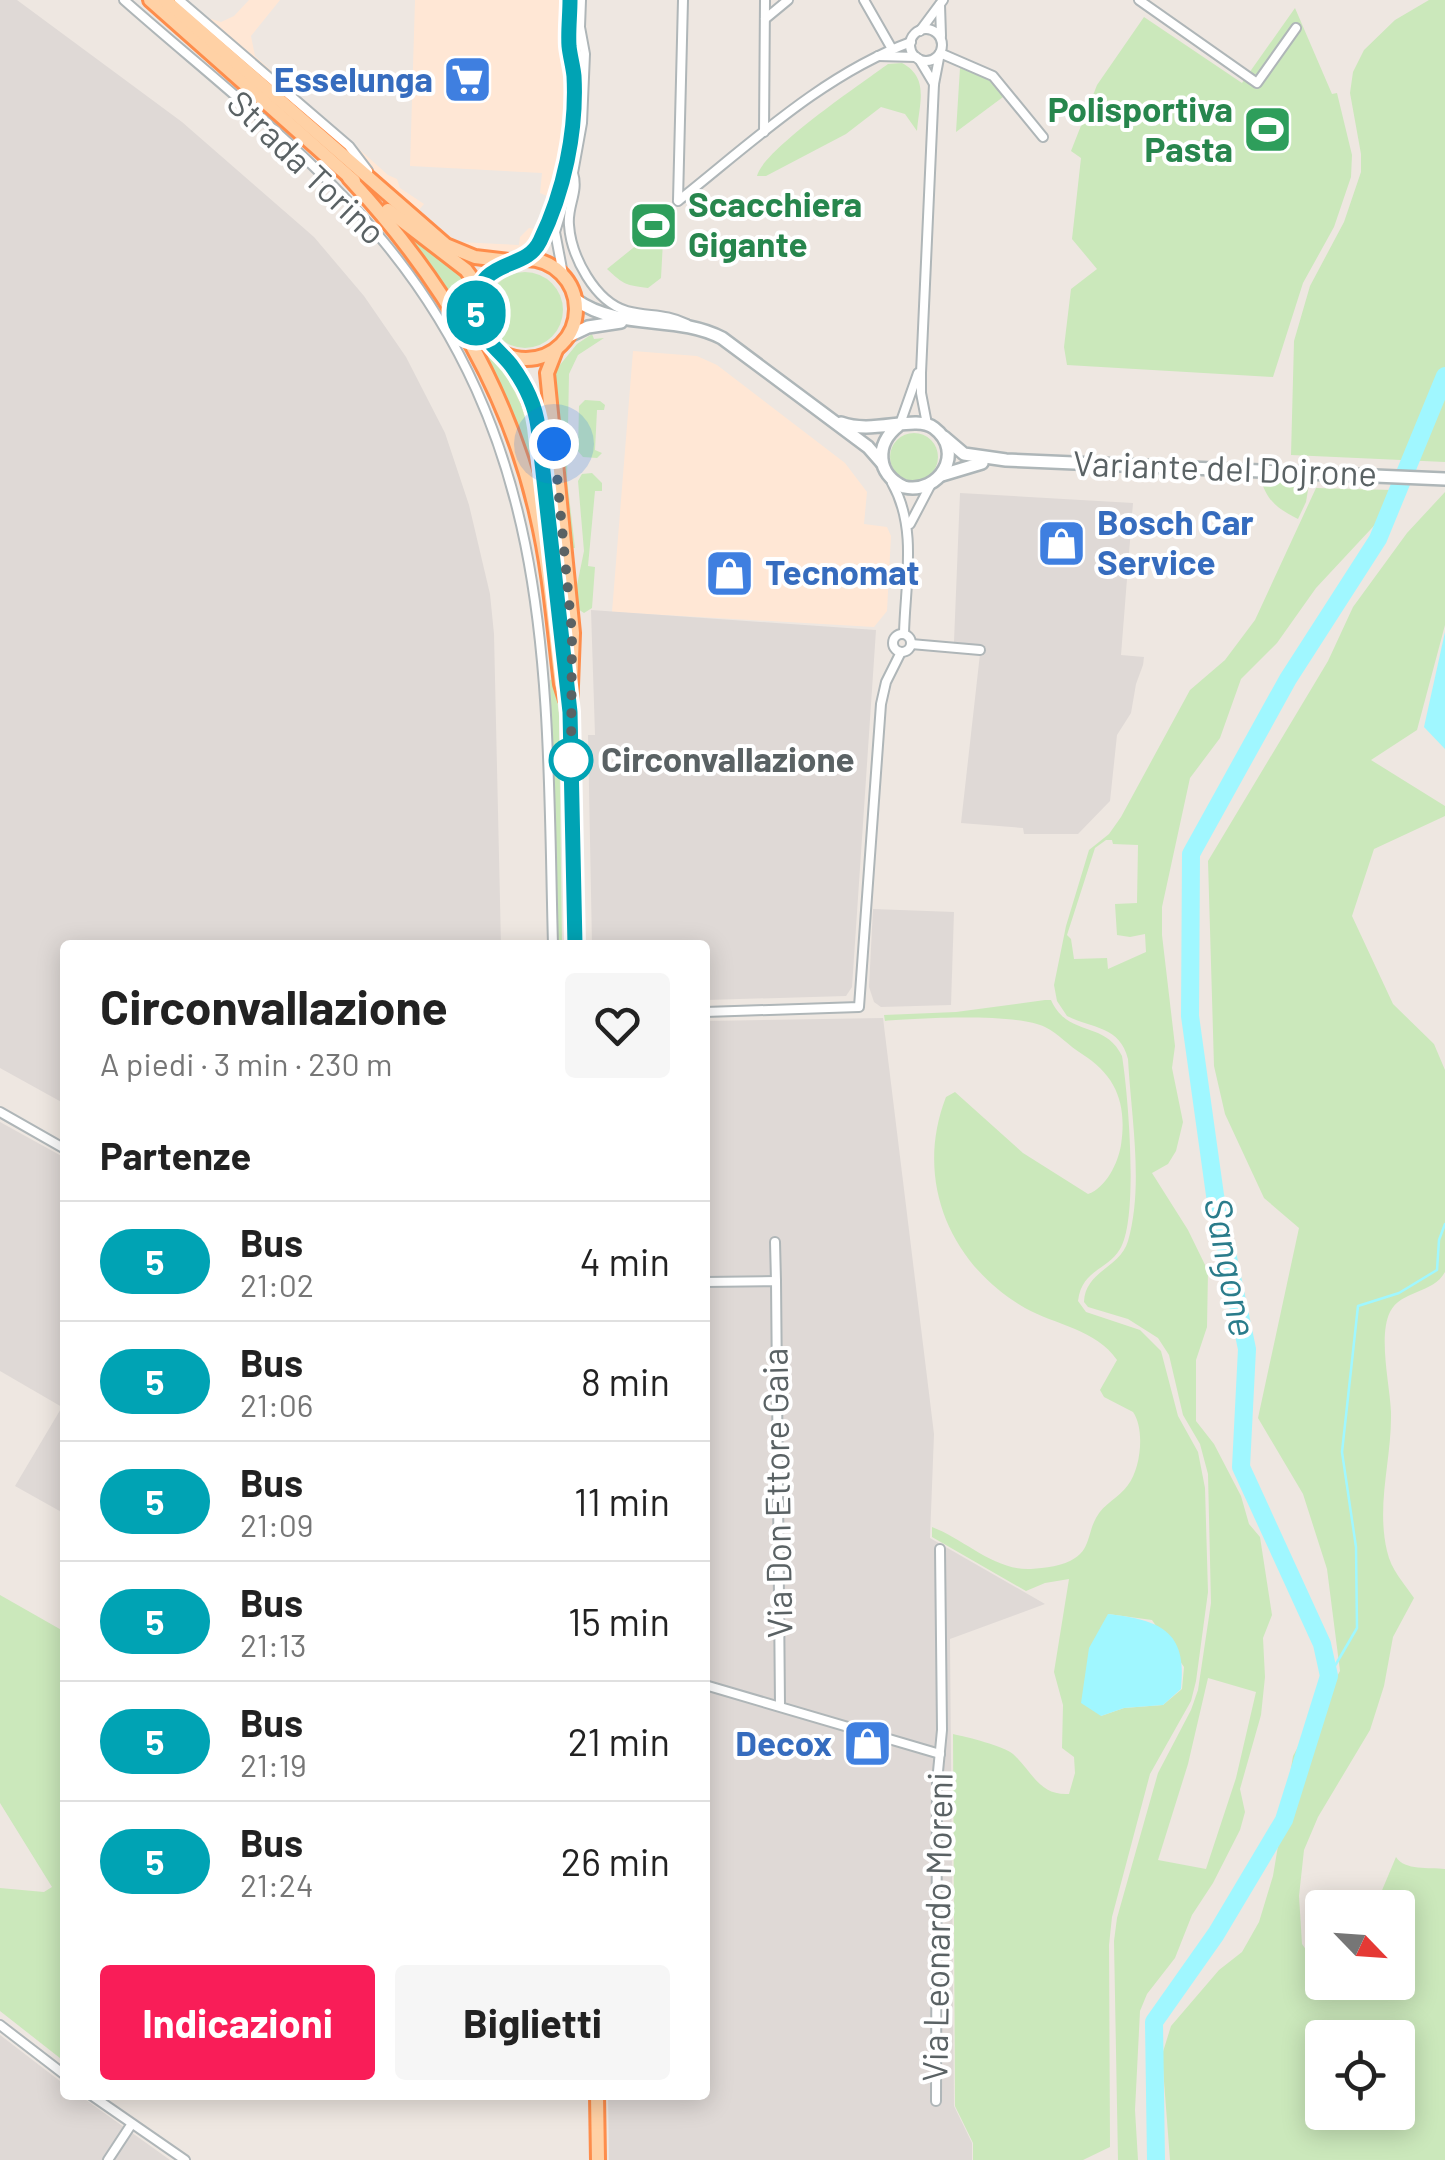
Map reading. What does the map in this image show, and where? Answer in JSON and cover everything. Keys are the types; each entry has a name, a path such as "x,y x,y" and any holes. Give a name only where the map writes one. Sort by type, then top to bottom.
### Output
{"main road":[{"path":"150,0 350,178 466,270 478,296 479,326 528,390 537,416 570,712"},
{"path":"166,0 388,198 455,250 474,258 546,262 563,274 576,300 569,336 556,350 547,373 571,613 574,940"},
{"path":"350,178 406,242 443,294 498,397 522,460 537,515 561,684 570,712"},
{"path":"478,296 486,278 509,262"},
{"path":"500,352 531,359 556,350"},
{"path":"597,2100 598,2160"}],"street":[{"name":"Strada Torino","path":"124,0 354,208 428,302 478,391 515,492 534,587 546,693 552,940"},
{"path":"180,0 348,146 388,198"},
{"path":"526,258 536,249 544,231 567,162 574,79 568,41 570,0"},
{"path":"563,274 555,232 573,173 582,124 581,0"},
{"path":"683,0 678,200 860,63 911,42 942,2"},
{"path":"764,132 765,0"},
{"path":"765,19 788,0"},
{"path":"864,0 892,48"},
{"path":"1139,0 1257,83 1296,28"},
{"path":"927,424 920,394 934,84 942,2"},
{"path":"920,30 932,30 941,40"},
{"path":"911,42 912,52 934,84"},
{"path":"878,56 933,60 940,53"},
{"path":"940,53 993,76 1042,137"},
{"path":"573,173 577,186 570,206 569,228 576,256 593,284 618,308 667,315 748,355 868,447 882,464 901,498 908,528 904,634"},
{"path":"576,300 597,314 697,328"},
{"path":"569,336 596,325 630,321"},
{"path":"882,464 880,452 899,425 922,354"},
{"path":"831,418 860,428 916,421 944,437 949,458 942,475 920,498 908,528"},
{"name":"Variante del Dojrone","path":"944,437 964,454 1006,460 1445,479"},
{"name":"Variante del Dojrone","path":"942,475 969,465 1006,460"},
{"path":"890,479 912,489 930,486"},
{"path":"904,634 911,644"},
{"path":"901,652 893,647 893,641 904,634"},
{"path":"710,1012 859,1007 881,704 886,682 901,652 911,644 980,650"},
{"path":"0,1112 60,1146"},
{"name":"Via Don Ettore Gaia","path":"775,1242 780,1705"},
{"path":"710,1282 776,1281"},
{"name":"Via Leonardo Moreni","path":"936,2101 940,1549"},
{"name":"Via Leonardo Moreni","path":"710,1686 940,1754"},
{"path":"0,2025 60,2071"},
{"path":"98,2100 185,2160"},
{"path":"108,2160 131,2125"}],"shaded area":[{"path":"0,0 17,0 182,122 314,237 364,296 406,357 445,433 469,505 490,594 501,940 60,940 60,1101 0,1068"},
{"path":"186,0 208,18 221,22 234,16 249,0 280,0 251,36 255,56 397,179 400,188 424,204 419,210 447,234 459,242 519,245 520,237 529,228 536,229 547,196 540,193 542,173 410,166 415,0 574,0 567,150 535,238 523,248 502,253 474,251 445,237 397,198"},
{"path":"633,351 697,356 717,365 845,463 867,492 864,524 887,527 891,536 887,611 874,627 612,612"},
{"path":"960,493 1133,503 1121,655 1144,657 1143,665 1131,713 1117,735 1110,801 1078,834 1024,834 1023,828 961,823 981,645 954,642"},
{"path":"591,610 876,630 852,987 846,996 710,1000 710,940 592,940 588,735 595,735"},
{"path":"873,909 954,912 951,1005 881,1007 874,1002 869,987"},
{"path":"883,1018 934,1434 930,1538 1045,1604 950,1639 954,2106 972,2143 972,2160 609,2160 608,2100 710,2100 710,1021"},
{"path":"0,1122 60,1155 60,1406 0,1371"},
{"path":"60,1410 60,1511 15,1486"},
{"path":"0,2035 60,2081 60,2100 86,2100 170,2160 0,2160"}],"green space":[{"path":"1429,0 1445,0 1445,462 1291,455 1294,341 1310,286 1344,222 1361,172 1350,93 1353,72 1364,50 1395,20"},
{"path":"1295,8 1332,94 1337,93 1352,155 1351,177 1334,227 1303,283 1273,377 1067,365 1064,347 1071,289 1097,269 1072,239 1081,158 1071,151 1097,85 1144,17 1242,83"},
{"path":"902,63 920,84 917,131 905,114 881,107 846,134 766,176 757,176 776,150 815,117 888,64"},
{"path":"960,68 991,80 1003,97 956,132"},
{"path":"397,222 467,278 474,332 506,367 530,415 543,503 539,504 487,363 445,288"},
{"path":"664,223 661,278 648,288 635,286 607,269"},
{"path":"525,272 552,283 563,310 552,337 525,348 498,337 487,310 498,283"},
{"path":"592,334 594,339 604,338 578,355 569,374 567,479 573,548 555,371 577,344"},
{"path":"585,400 605,405 604,410 597,410 595,450 602,453 597,458 583,457 578,451 579,406"},
{"path":"914,433 931,440 938,457 931,474 914,481 897,474 890,457 897,440"},
{"path":"592,473 602,483 602,491 595,491 588,566 595,567 592,608 584,613 578,609 576,590 584,551 578,481 582,474"},
{"path":"1261,480 1309,484 1298,519 1274,504"},
{"path":"1316,488 1392,490 1384,515 1316,588 1277,643 1241,679 1220,738 1190,778 1162,907 1175,1046 1172,1068 1183,1122 1176,1151 1168,1164 1152,1173 1208,1271 1207,1327 1196,1360 1196,1421 1214,1444 1241,1496 1249,1524 1260,1537 1272,1615 1263,1638 1265,1677 1261,1715 1240,1789 1245,1812 1240,1830 1192,1915 1175,1958 1147,1994 1140,2011 1135,2110 1138,2160 1118,2160 1114,1941 1117,1918 1158,1773 1198,1690 1211,1603 1208,1474 1200,1444 1183,1415 1169,1355 1158,1338 1128,1319 1088,1307 1084,1302 1090,1283 1124,1250 1133,1220 1136,1174 1128,1059 1112,1034 1067,1016 1057,1001 1054,985 1066,926 1089,850 1109,834 1121,817 1190,690 1225,660 1255,620","holes":["1106,840 1138,845 1137,903 1115,904 1117,935 1145,934 1146,952 1108,969 1107,958 1074,959 1067,935 1095,848","1208,1678 1256,1692 1236,1778 1206,1869 1158,1860 1188,1764"]},
{"path":"1445,492 1445,625 1417,730 1371,760 1445,806 1445,816 1374,849 1352,916 1393,1004 1434,1044 1445,1070 1445,1272 1433,1284 1395,1305 1385,1334 1391,1412 1384,1533 1391,1564 1414,1598 1393,1637 1384,1686 1370,1730 1318,1817 1304,1850 1299,1896 1305,2000 1415,2000 1415,1890 1382,1890 1396,1857 1411,1866 1445,1869 1445,2160 1170,2160 1162,2055 1171,2026 1219,1970 1242,1952 1259,1922 1273,1876 1293,1756 1340,1671 1327,1569 1303,1494 1258,1418 1299,1228 1264,1198 1225,1114 1214,1066 1208,861 1328,661 1353,607 1407,533"},
{"path":"555,679 559,716 562,940 558,940 550,680"},
{"path":"1051,1000 1067,1020 1106,1037 1122,1056 1131,1184 1126,1234 1115,1256 1084,1282 1078,1301 1086,1312 1140,1330 1161,1351 1178,1416 1198,1452 1205,1488 1208,1592 1196,1681 1191,1701 1150,1774 1112,1917 1110,2147 1083,2160 973,2160 973,2143 955,2106 953,1734 1008,1751 1050,1791 1069,1794 1075,1773 1074,1757 1062,1748 1063,1705 1054,1672 1069,1579 1026,1591 932,1537 932,1527 1005,1565 1031,1569 1070,1561 1083,1550 1099,1513 1132,1478 1140,1449 1139,1428 1133,1412 1104,1397 1100,1390 1117,1360 1108,1350 1087,1334 1025,1308 998,1290 976,1268 945,1217 934,1158 946,1097 955,1092 1023,1153 1088,1194 1106,1181 1114,1167 1121,1145 1121,1104 1104,1072 1045,1027 991,1018 885,1021 884,1015 956,1012","holes":["1108,1614 1152,1620 1184,1667 1182,1689 1163,1705 1124,1708 1101,1716"]},
{"path":"0,1595 60,1629 60,2058 0,2011 0,1888 44,1892 52,1887 0,1803"}],"water":[{"path":"1445,632 1445,749 1424,727"},
{"path":"1108,1614 1155,1625 1174,1641 1180,1653 1181,1689 1163,1705 1124,1708 1101,1716 1081,1703 1089,1648"}],"waterway":[{"name":"Sangone","path":"1156,2160 1154,2022 1216,1934 1284,1820 1329,1676 1322,1644 1241,1467 1247,1349 1215,1195 1190,1016 1191,854 1288,679 1378,539 1445,376"},
{"path":"1329,1676 1357,1628 1356,1547 1342,1452 1358,1306 1399,1293 1437,1270 1439,1240 1445,1224"}],"bus line":[{"name":"5","path":"570,0 568,41 574,79 570,145 562,180 536,249 486,278 478,296 476,315 484,336 528,390 538,427 570,712 575,940"}],"place":[{"name":"Esselunga","path":"468,80"},
{"name":"Polisportiva Pasta","path":"1268,130"},
{"name":"Scacchiera Gigante","path":"653,225"},
{"name":"Bosch Car Service","path":"1062,543"},
{"name":"Tecnomat","path":"730,573"},
{"name":"Circonvallazione","path":"571,760"},
{"name":"Decox","path":"867,1744"}],"route":[{"path":"554,444 570,593 571,760"}]}
